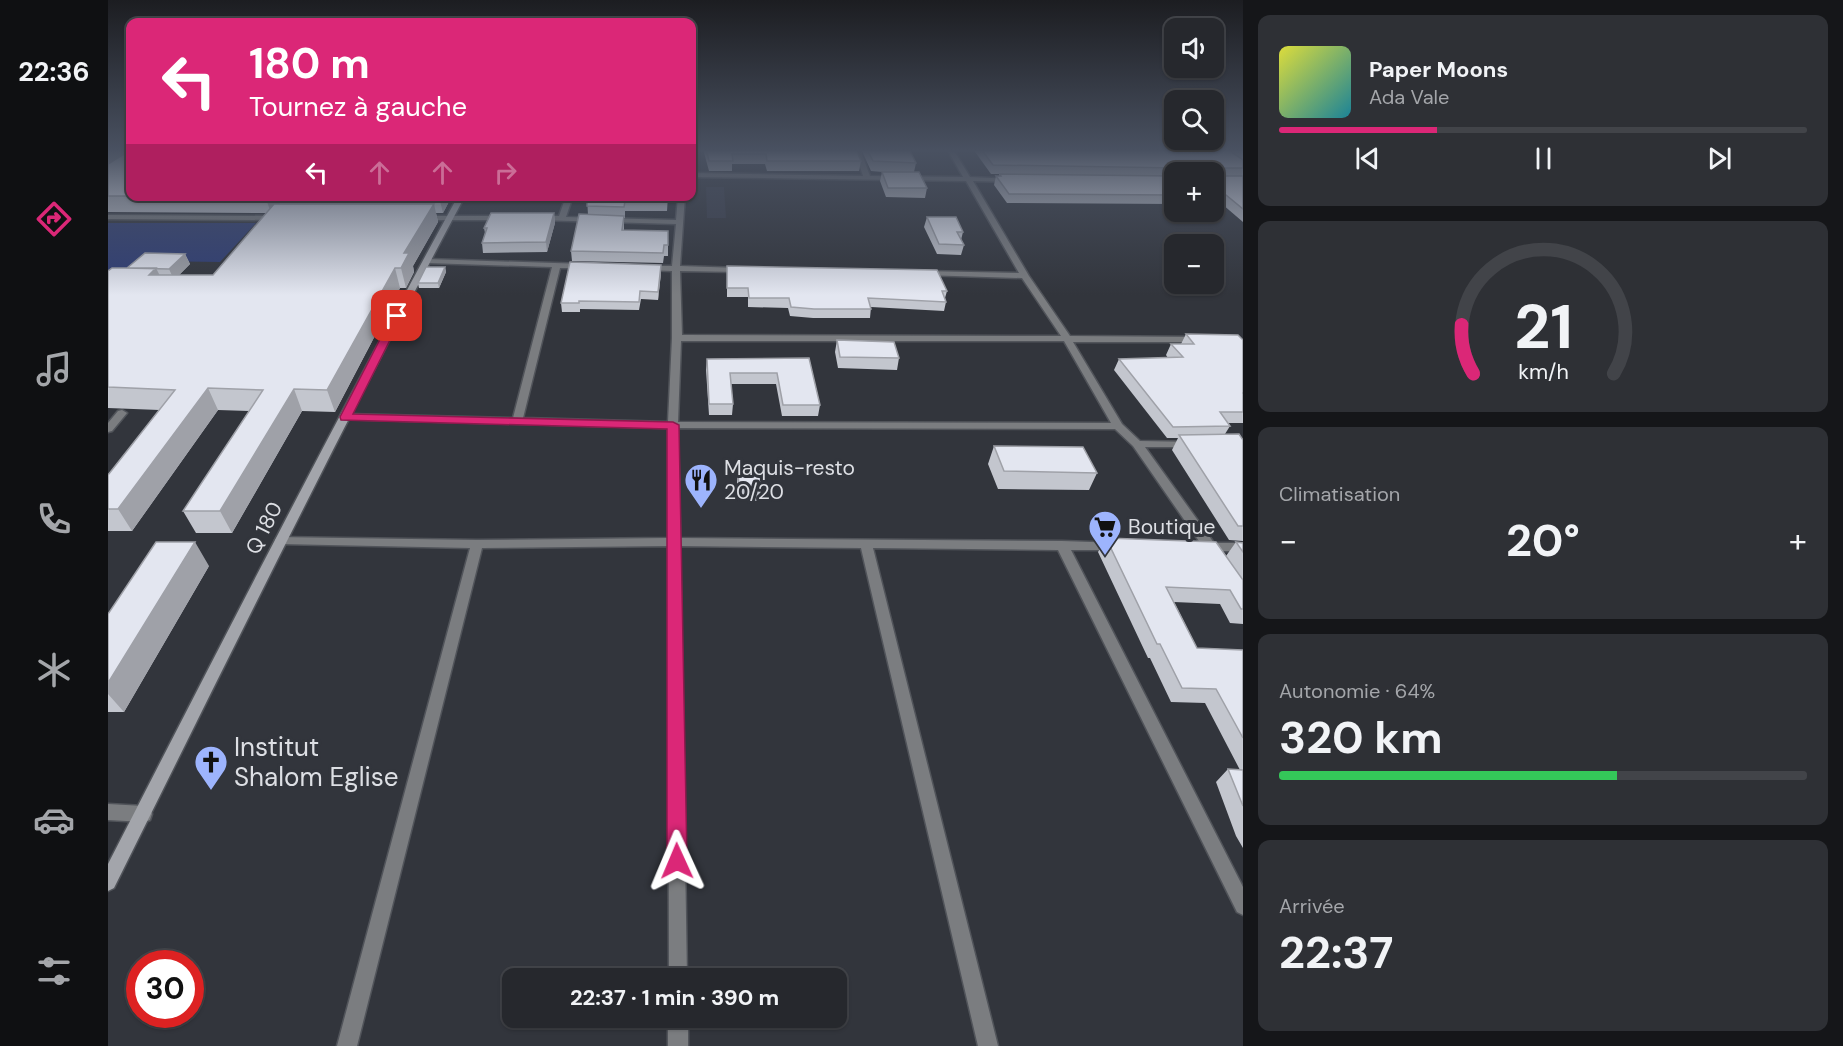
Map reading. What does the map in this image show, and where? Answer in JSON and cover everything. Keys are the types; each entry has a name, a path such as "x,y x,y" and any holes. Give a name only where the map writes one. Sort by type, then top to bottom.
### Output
{"street":[{"path":"978,198 1025,276 1066,337 1118,426 1137,444 1223,566"},
{"name":"Q 180","path":"108,882 281,540 460,201"},
{"path":"562,218 568,201"},
{"path":"678,968 673,425 677,338 676,269 681,201"},
{"path":"108,217 275,218 284,214"},
{"path":"268,226 275,218"},
{"path":"416,218 518,218"},
{"path":"529,218 679,222"},
{"path":"427,261 592,266"},
{"path":"517,422 557,265"},
{"path":"640,268 748,270"},
{"path":"914,273 1025,276"},
{"path":"677,338 1208,339"},
{"path":"108,429 122,413"},
{"path":"345,417 673,425 1118,426"},
{"path":"1137,444 1208,443"},
{"path":"281,540 477,544 674,542 1130,546"},
{"path":"866,543 988,1046"},
{"path":"347,1046 477,544"},
{"path":"1062,545 1243,906"},
{"path":"1187,546 1243,547"},
{"path":"108,812 144,814"},
{"path":"678,1028 678,1046"}],"shaded area":[{"path":"706,198 725,198 726,218 707,218"},
{"path":"108,223 256,223 220,262 148,261 132,276 108,275"}],"building":[{"path":"1229,198 1243,198 1243,209"},
{"path":"587,201 625,201 624,207 587,206"},
{"path":"274,204 434,204 404,253 409,253 401,268 395,268 327,390 294,389 220,511 183,511 263,390 208,388 118,509 108,509 108,475 175,390 108,387 108,271 112,268 156,268 149,275 213,275"},
{"path":"491,213 554,213 546,242 482,243 487,228 484,228"},
{"path":"579,214 624,216 622,230 668,231 668,245 664,245 663,253 571,251"},
{"path":"927,217 956,217 963,232 957,232 964,245 939,244"},
{"path":"145,253 185,254 169,269 127,268"},
{"path":"570,262 661,265 658,292 640,291 639,302 561,303"},
{"path":"727,266 937,270 947,291 942,291 946,302 868,298 871,309 791,307 789,298 749,298 748,288 727,288"},
{"path":"426,267 445,267 438,283 418,283"},
{"path":"1186,334 1238,335 1243,340 1243,412 1220,412 1230,426 1173,427 1119,359 1183,357 1171,344 1194,344"},
{"path":"837,340 894,342 899,358 840,357"},
{"path":"809,358 820,405 783,405 777,373 730,373 733,404 709,404 707,359"},
{"path":"1239,434 1243,440 1243,526 1238,526 1179,435"},
{"path":"994,446 1083,447 1097,473 1004,471"},
{"path":"738,471 760,471 761,489 739,488"},
{"path":"1106,538 1216,542 1243,580 1243,609 1230,590 1166,587 1197,648 1243,650 1243,738 1216,689 1182,688 1160,644 1157,644"},
{"path":"156,542 195,542 108,683 108,614"},
{"path":"1236,542 1243,543 1243,552"},
{"path":"1228,769 1243,770 1243,806"}],"place":[{"name":"Maquis-resto 20/20","path":"701,509"},
{"name":"Boutique","path":"1105,556"},
{"name":"Institut Shalom Eglise","path":"211,791"}],"route":[{"path":"397,316 345,417 673,425 677,861"}]}
